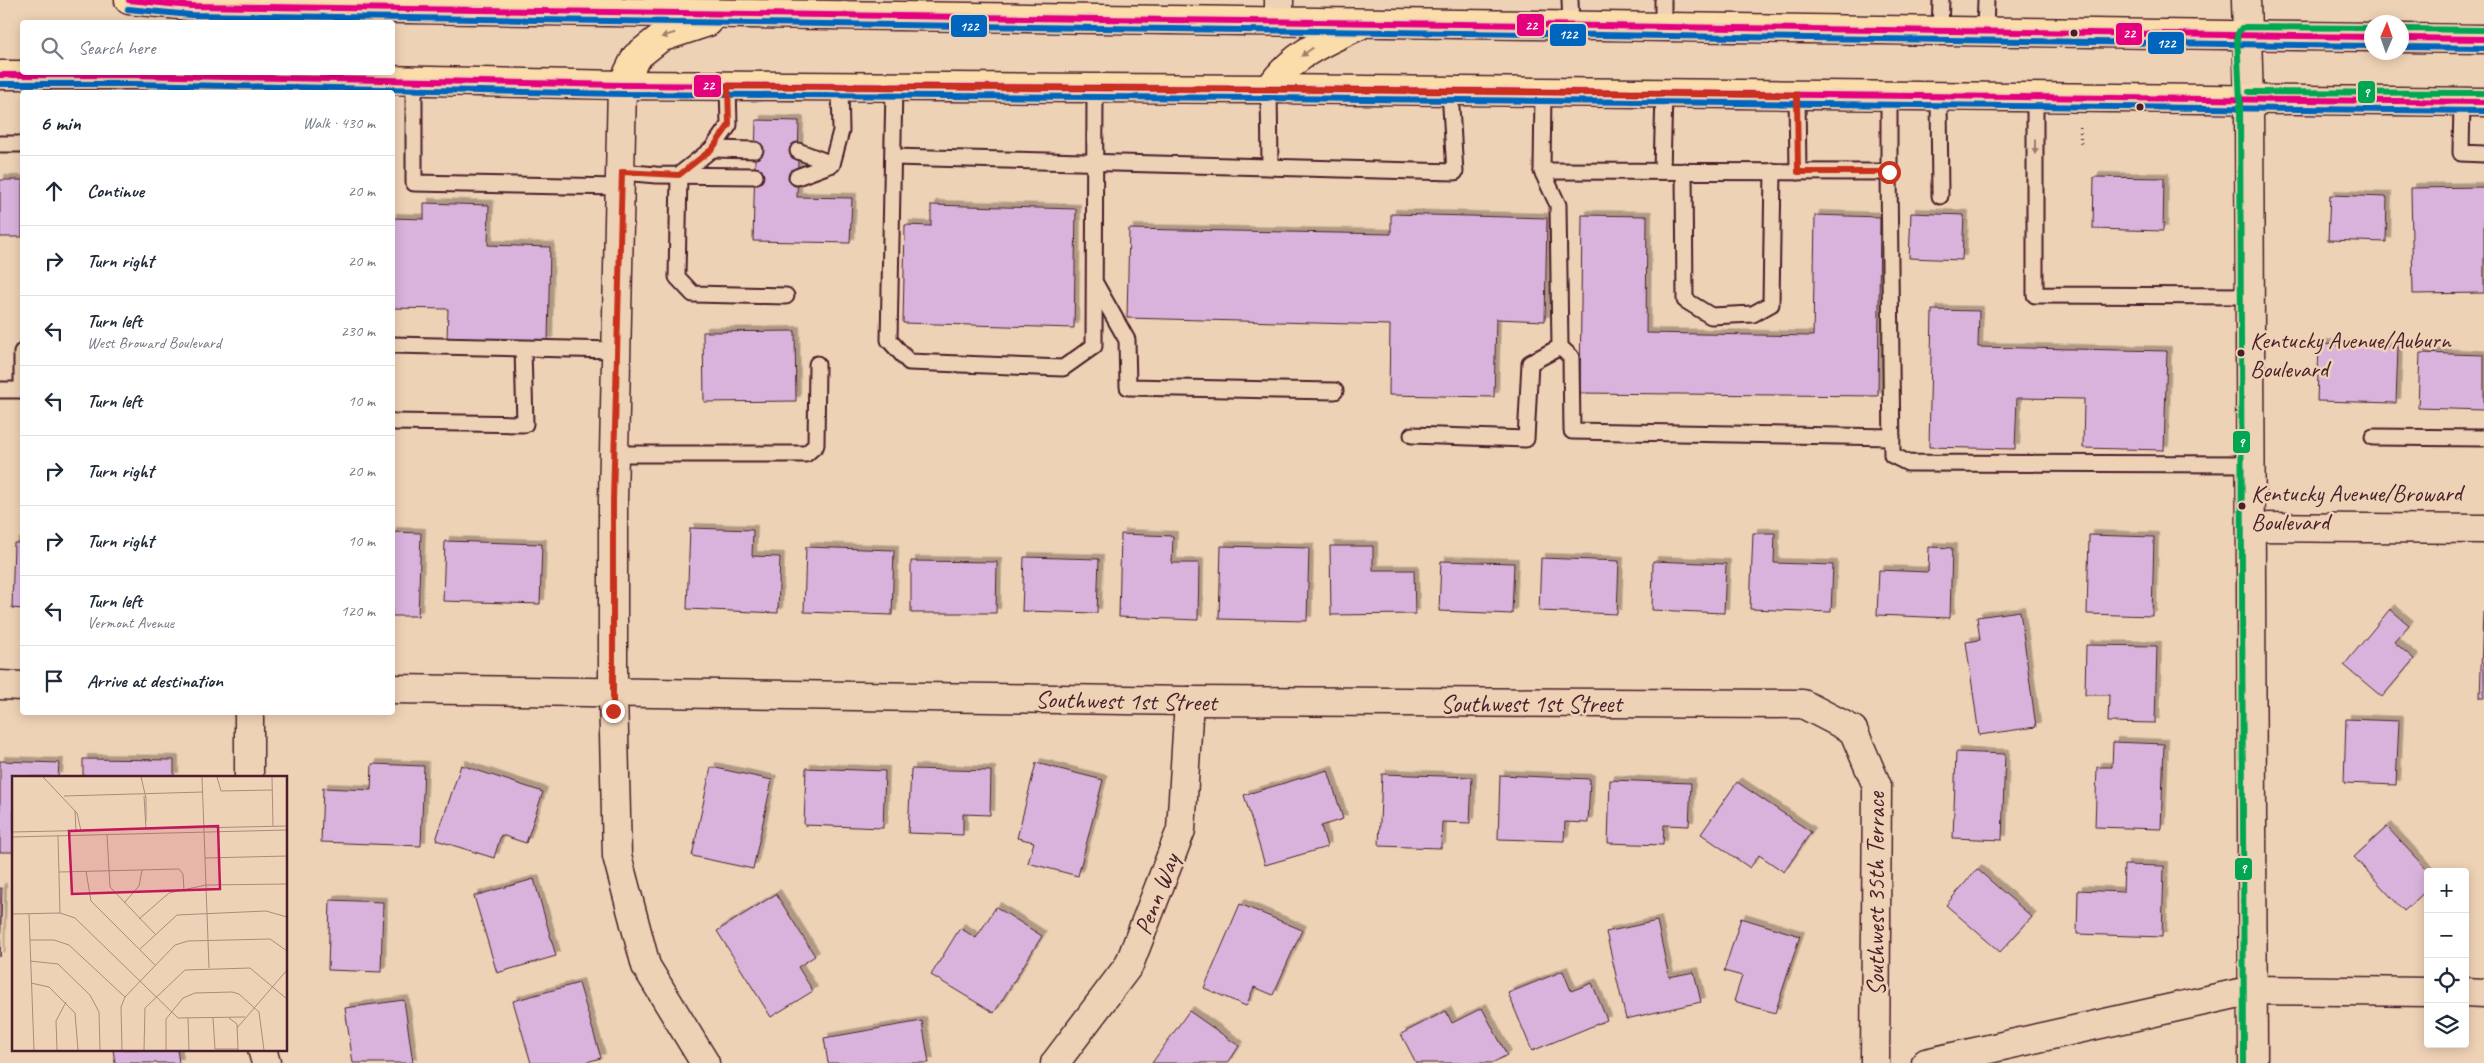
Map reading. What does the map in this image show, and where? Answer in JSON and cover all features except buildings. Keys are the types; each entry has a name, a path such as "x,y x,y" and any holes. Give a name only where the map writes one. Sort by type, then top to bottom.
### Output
{"main road":[{"path":"129,0 191,6 637,7 731,14 841,8 1279,11 1366,22 1570,13 1663,27 2364,37"},
{"path":"622,85 636,57 660,38 731,14"},
{"path":"1269,89 1282,70 1312,48 1366,22"},
{"path":"2409,38 2484,38"},
{"path":"0,75 176,84 256,85 414,81 622,85 1269,89 2473,102"}],"street":[{"path":"2246,0 2249,101 2253,1063"},
{"path":"622,85 614,454 612,693 618,856 646,966 705,1063"},
{"path":"2251,527 2484,529"},
{"path":"0,685 20,686"},
{"name":"Southwest 1st Street","path":"395,689 1189,701 1803,704 1853,730"},
{"name":"Penn Way","path":"1055,1063 1129,965 1181,830 1189,701"},
{"path":"249,715 249,776"},
{"name":"Southwest 35th Terrace","path":"1853,730 1877,786 1875,1063"},
{"path":"1926,1063 2253,990 2424,992"},
{"path":"2469,992 2484,992"},
{"path":"262,1050 266,1063"}],"lane":[{"path":"1663,0 1663,27"},
{"path":"1940,31 1941,0"},
{"path":"1985,32 1986,0"},
{"path":"414,81 414,183 621,179 679,175 755,176"},
{"path":"679,175 712,149 729,125 728,86"},
{"path":"832,164 841,132 840,87"},
{"path":"894,87 889,340 909,362 1063,368 1094,346 1096,284 1095,88"},
{"path":"1269,89 1270,165"},
{"path":"893,157 1270,165 1455,172 1450,91"},
{"path":"1543,92 1542,171 1558,205 1560,347 1571,357 1572,431 1892,437"},
{"path":"1662,171 1664,94"},
{"path":"1797,95 1798,172"},
{"path":"1889,96 1892,456 1908,463 2251,464"},
{"path":"1939,97 1940,196"},
{"path":"2035,98 2035,295 2250,296"},
{"path":"2473,102 2461,153 2484,154"},
{"path":"0,144 20,144"},
{"path":"712,149 755,150"},
{"path":"739,176 740,150"},
{"path":"798,151 832,164"},
{"path":"798,177 832,164"},
{"path":"1542,171 1889,172"},
{"path":"1684,171 1685,300 1711,316 1753,314 1771,304 1773,171"},
{"path":"679,175 677,277 693,294 786,296"},
{"path":"1096,284 1127,340 1128,387 1335,391"},
{"path":"395,345 616,350"},
{"path":"1412,435 1526,439 1530,363 1560,347"},
{"path":"395,422 525,424 523,349"},
{"path":"614,454 806,454 816,445 817,364"},
{"path":"0,390 20,390"},
{"path":"2373,437 2484,438"}],"path":[{"path":"2080,124 2081,145"}],"transit line":[{"name":"22","path":"129,0 191,6 2364,37"},
{"name":"122","path":"128,9 191,15 2364,46"},
{"name":"9","path":"2244,1063 2240,101 2237,35 2245,27 2364,28"},
{"name":"9","path":"2409,29 2484,30"},
{"name":"22","path":"2409,38 2484,39"},
{"name":"122","path":"2409,47 2484,48"},
{"name":"22","path":"0,75 133,75 622,85 1269,89 2484,102"},
{"name":"122","path":"0,84 133,84 622,94 1269,98 2484,111"},
{"name":"9","path":"2249,92 2484,93"}],"place":[{"name":"Kentucky Avenue/Auburn Boulevard","path":"2241,353"},
{"name":"Kentucky Avenue/Broward Boulevard","path":"2242,506"}],"route":[{"path":"613,711 613,500 620,187 622,172 679,175 712,149 729,125 728,86 1269,89 1797,95 1798,172 1889,172"}]}
